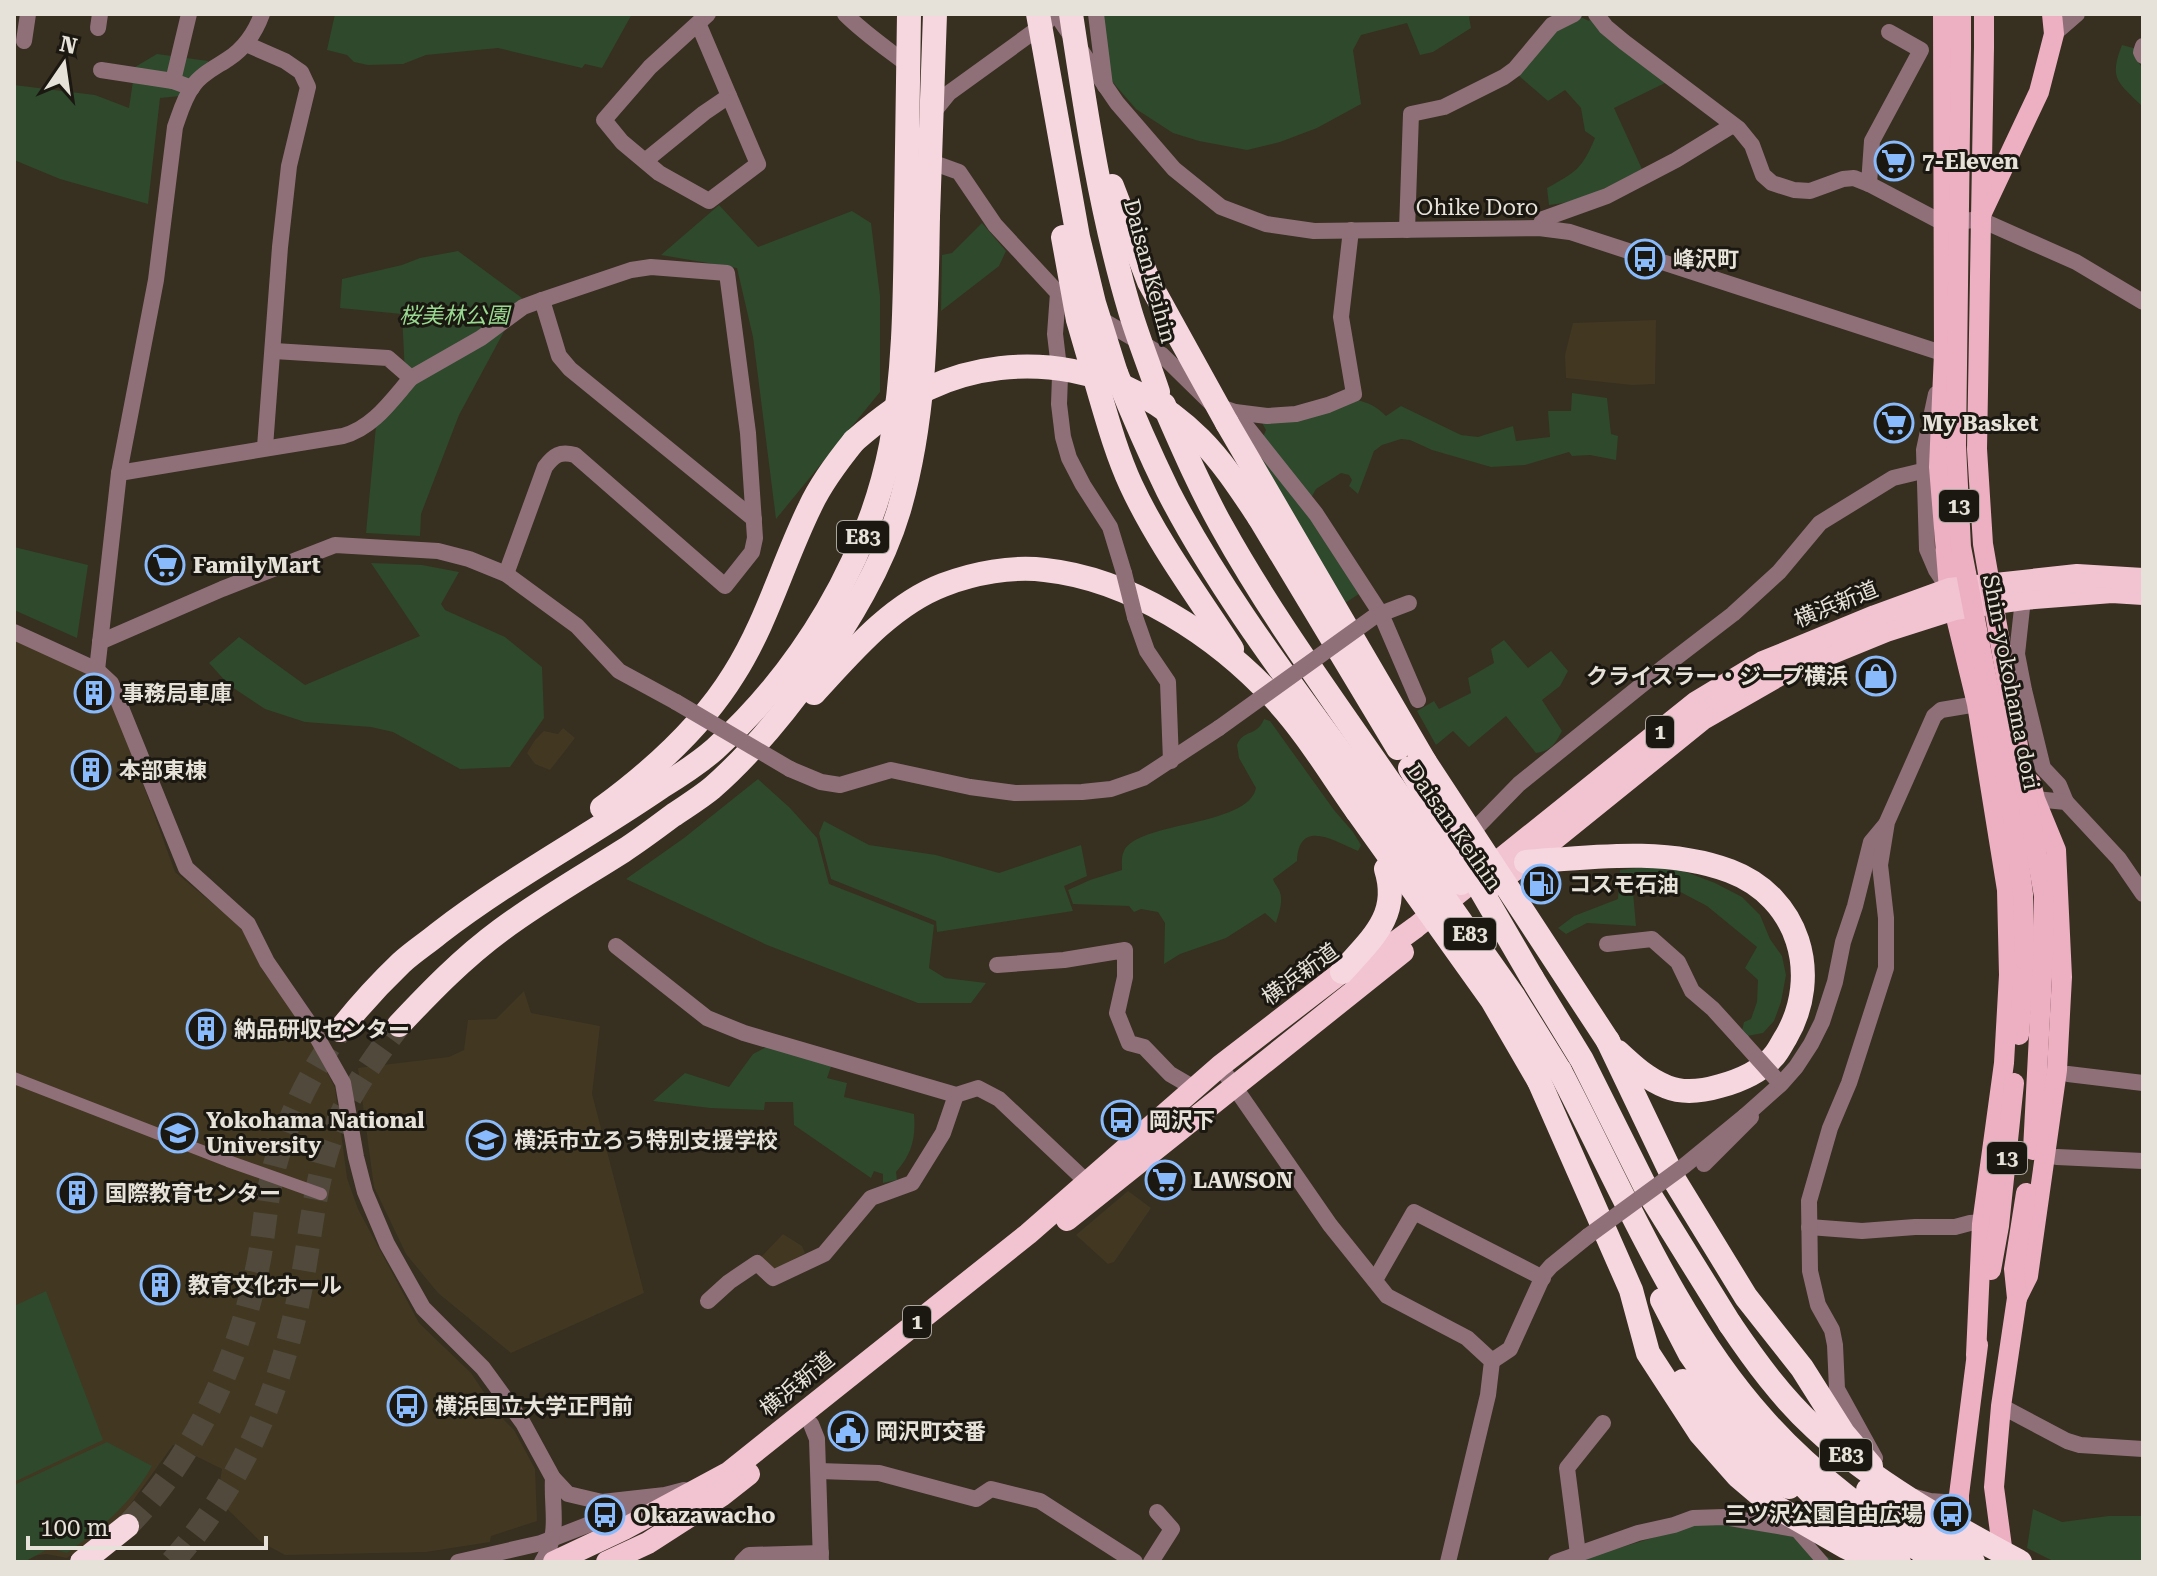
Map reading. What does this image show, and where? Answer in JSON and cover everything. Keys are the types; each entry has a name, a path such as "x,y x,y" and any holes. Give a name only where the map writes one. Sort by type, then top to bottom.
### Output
{"highway":[{"name":"E83","path":"399,1025 435,986 501,929 625,850 712,788 765,735 806,683 858,601 885,548 907,478 926,346 909,14"},
{"name":"E83","path":"340,1030 370,993 456,920 713,751 776,685 795,661 831,603 859,547 879,494 891,445 917,216 935,14"},
{"name":"Daisan Keihin","path":"1038,14 1078,237 1116,373 1163,480 1212,566 1514,997 1549,1076 1616,1182 1683,1307 1738,1389 1789,1447 1828,1482 1937,1562"},
{"name":"Daisan Keihin","path":"1071,14 1088,124 1110,233 1130,312 1158,392 1221,526 1270,607 1375,799 1456,877 1532,978 1582,1060 1648,1192 1703,1283 1758,1363 1791,1403 1839,1449 1890,1487 1999,1555 2020,1562"},
{"path":"1044,48 1053,167 1078,320 1114,441 1143,509 1232,649"},
{"path":"1088,124 1149,282 1231,417 1532,978"},
{"path":"503,887 628,789 710,708 735,673 759,627 811,504 854,441 879,419 930,388 957,378 1019,366 1047,366 1076,371 1103,377 1132,389 1176,418 1200,439 1228,471 1418,765 1608,1041 1675,1181 1746,1297 1802,1368 1864,1460 1968,1562"},
{"path":"712,788 775,736 854,651 882,624 913,601 942,585 974,576 1005,570 1043,569 1079,575 1115,587 1148,602 1218,646 1256,679 1375,799"},
{"name":"横浜新道","path":"607,1562 648,1543 721,1496 808,1417 1088,1183 1220,1066 1342,972 1379,954 1416,927 1695,703 1763,662 1875,616 2077,575 2143,579"},
{"name":"横浜新道","path":"1984,594 2023,599 2112,592 2143,594"},
{"name":"横浜新道","path":"554,1562 709,1484 808,1417 1234,1088 1424,935 1526,862 1703,719 1783,673 1886,631 1952,599"},
{"path":"1526,862 1640,856 1703,863 1733,872 1752,882 1773,899 1792,924 1802,950 1804,983 1794,1023 1773,1057 1740,1080 1700,1092 1669,1088 1639,1072 1608,1041"},
{"path":"1342,972 1385,919 1390,893 1386,869"},
{"path":"1549,1076 1631,1290 1648,1353 1683,1409 1717,1454 1771,1504 1876,1562"},
{"path":"1616,1182 1653,1282 1690,1354 1726,1406 1817,1499 1899,1562"},
{"path":"1631,1290 1679,1375 1718,1429 1781,1484 1817,1499"},
{"path":"1730,1324 1764,1387 1792,1425 1830,1461 1968,1562"},
{"path":"82,1562 127,1526"}],"main road":[{"path":"1943,14 1944,353 1932,469 1952,599 1977,704 2007,890 2009,975 2004,1063 1983,1222 1976,1355"},
{"name":"Shin-yokohama dori","path":"1961,14 1956,445 1961,547 2012,810 2034,959 2035,1142 2014,1269 2017,1298"},
{"name":"Shin-yokohama dori","path":"1976,1355 1999,1226 2044,896 1983,544 1977,449 1984,14"},
{"path":"2017,1298 2028,1276 2057,1070 2062,977 2056,850 2035,799 1984,594 1974,529 1970,448 1971,363 1979,219 2039,92 2053,24"},
{"name":"13","path":"1999,1555 1994,1487 2001,1406 2017,1298"},
{"name":"13","path":"1968,1562 1959,1525 1958,1503 1976,1355"}],"street":[{"path":"24,41 28,14"},
{"path":"173,81 189,14"},
{"path":"97,670 119,473 156,280 175,127 192,88 246,44 262,14"},
{"path":"845,14 867,36 920,74 956,89"},
{"path":"1056,14 949,93 925,123 919,139 919,158 959,172 995,225 1058,293 1162,355 1212,404 1231,417 1316,514 1378,615 1418,700"},
{"name":"Ohike Doro","path":"1056,14 1117,103 1174,169 1221,207 1266,224 1314,231 1539,228 1570,232 1971,363"},
{"path":"1096,14 1105,86"},
{"path":"1407,230 1411,114 1444,107 1504,77 1515,69 1548,20 1574,14"},
{"path":"1596,14 1624,42 1739,129 1752,145 1763,175 1772,183 1810,191 1854,178 1945,224 1979,219 2076,262 2143,302"},
{"path":"2053,24 2077,14"},
{"path":"703,18 729,96 758,164 709,201 659,173 622,142 604,120 650,67 703,18"},
{"path":"1869,184 1872,141 1921,50 1889,32"},
{"path":"246,44 285,61 301,72 308,87 289,166 265,447"},
{"path":"2143,46 2143,56"},
{"path":"101,70 173,81 192,88"},
{"path":"645,161 729,96"},
{"path":"1539,228 1543,219 1607,196 1676,160 1733,125"},
{"path":"1231,417 1296,414 1354,394 1341,317 1351,230"},
{"path":"119,473 359,432 384,410 411,378 481,338 523,307 651,267 727,273 748,433 755,538 752,552 725,586 575,455 564,452 553,456 545,467 506,574"},
{"path":"1058,293 1055,334 1063,437 1069,458 1083,485 1110,527 1147,651 1168,682 1171,761"},
{"path":"542,300 559,356 570,369 754,519"},
{"path":"274,351 388,358 411,378"},
{"path":"1416,927 1477,827 1519,784 1733,614 1779,572 1820,523 1893,478 1932,469 1970,448"},
{"path":"100,642 222,589 335,545 438,551 506,574 577,626 619,671 790,769 821,782 840,785 891,770 1015,793 1082,792 1111,789 1143,778 1378,615 1409,603"},
{"path":"2023,599 2017,654 2043,768 2059,785 2066,802 2119,859 2143,894"},
{"path":"14,632 97,670 111,683 186,868 248,924 267,962 309,1023 343,1083 365,1192 387,1244 423,1308 483,1368 523,1423 553,1478 568,1494 602,1502 665,1495"},
{"path":"1958,1503 1930,1501 1896,1492 1837,1389 1832,1330 1818,1305 1810,1271 1809,1201 1830,1128 1849,1083 1886,968 1886,918 1880,865 1887,822 1934,716 1941,710 1977,704"},
{"path":"1994,806 2035,799 2066,802"},
{"path":"1448,1562 1488,1395 1492,1361 1510,1349 1551,1266 1685,1165 1751,1110 1796,1067 1822,1022 1871,842 1887,822"},
{"path":"1607,944 1652,939 1678,962 1692,991 1713,1009 1778,1082"},
{"path":"616,946 707,1018 744,1033 956,1095 978,1088 999,1099 1088,1183"},
{"path":"997,965 1064,960 1125,950 1125,977 1117,1013 1129,1043 1144,1047 1170,1074 1194,1088"},
{"path":"1220,1066 1330,1225 1387,1296 1467,1338 1492,1361"},
{"path":"2068,1074 2143,1083"},
{"path":"14,1078 321,1194"},
{"path":"708,1301 757,1263 773,1278 824,1254 871,1198 912,1183 943,1133 956,1095"},
{"path":"1704,1164 1750,1120 1751,1110"},
{"path":"2057,1157 2143,1161"},
{"path":"1375,1280 1414,1212 1543,1278"},
{"path":"1809,1227 1862,1231 1955,1227 1983,1222"},
{"path":"2001,1406 2080,1445 2143,1449"},
{"path":"742,1562 749,1555 821,1557 817,1439 808,1417"},
{"path":"1578,1554 1567,1468 1603,1423"},
{"path":"819,1471 879,1473 976,1499 991,1489 1040,1501 1135,1562"},
{"path":"542,1562 554,1538 553,1478"},
{"path":"458,1562 541,1543 665,1495 709,1484"},
{"path":"1151,1562 1172,1529 1157,1512"},
{"path":"1556,1562 1638,1533 1693,1518 1724,1517 1795,1529 1855,1548 1884,1562"},
{"path":"1795,1529 1823,1562"}],"shaded area":[{"path":"1656,320 1655,384 1632,385 1566,378 1565,355 1573,323"},
{"name":"Yokohama National University","path":"14,635 98,677 112,699 175,872 241,927 263,971 300,1019 335,1088 347,1178 358,1209 419,1323 471,1373 500,1416 514,1430 535,1469 537,1521 491,1536 490,1542 426,1552 285,1555 261,1542 220,1502 222,1469 173,1445 127,1509 99,1536 67,1558 46,1554 14,1559"},
{"path":"563,728 575,738 550,770 535,764 527,753 535,740 544,731 558,734"},
{"name":"横浜市立ろう特別支援学校","path":"524,991 531,1013 600,1026 592,1094 644,1293 511,1353 438,1293 406,1254 374,1187 358,1068 449,1057 464,1050 468,1020 496,1019"},
{"path":"1128,1191 1151,1208 1114,1262 1108,1264 1076,1235"},
{"path":"783,1234 802,1246 805,1253 779,1268 770,1268 761,1257"}],"green space":[{"path":"335,14 632,14 602,68 585,64 582,68 498,48 426,55 403,64 368,65 354,62 347,55 327,50"},
{"path":"1103,14 1472,14 1469,17 1471,28 1433,52 1420,55 1407,23 1361,35 1353,50 1361,104 1317,128 1247,150 1173,133 1136,109 1110,79"},
{"path":"1579,16 1589,21 1591,16 1667,82 1614,108 1642,169 1585,197 1549,205 1547,188 1577,169 1595,138 1585,131 1581,108 1565,90 1548,101 1518,75 1558,28"},
{"path":"2122,45 2137,49 2135,57 2143,69 2143,107 2118,80 2116,66"},
{"path":"157,54 208,61 207,68 180,96 160,98 148,204 60,179 14,160 14,85 95,95 129,108 135,67"},
{"path":"719,205 758,247 852,211 871,223 880,296 880,392 776,519 753,337 737,268 661,255"},
{"path":"982,223 1006,251 999,266 941,311 942,255 952,253"},
{"name":"桜美林公園","path":"458,251 522,298 459,415 421,514 420,536 366,533 376,426 406,394 402,314 340,308 342,279"},
{"path":"1572,393 1607,398 1611,434 1618,436 1616,460 1590,455 1572,456 1569,452 1525,465 1491,467 1401,439 1374,451 1358,494 1349,486 1352,480 1349,475 1341,473 1316,489 1311,498 1359,594 1345,603 1253,445 1266,430 1261,421 1354,400 1372,405 1386,416 1401,406 1461,435 1478,437 1513,426 1516,441 1550,437 1548,411 1571,411"},
{"path":"14,547 88,565 77,638 14,610"},
{"path":"371,563 422,565 459,572 441,604 445,610 505,637 542,667 544,718 510,767 460,769 393,732 371,727 305,722 265,709 229,685 209,663 239,637 305,685 420,636"},
{"path":"1504,640 1528,668 1551,651 1568,671 1560,686 1542,700 1562,731 1557,740 1549,749 1536,753 1506,716 1469,747 1453,731 1436,745 1417,711 1434,701 1439,709 1471,693 1468,678 1494,663 1491,649"},
{"path":"1264,719 1270,721 1353,832 1361,845 1358,851 1329,838 1311,836 1304,840 1297,861 1273,879 1281,898 1276,923 1265,913 1226,938 1180,954 1164,964 1165,923 1158,912 1141,909 1134,912 1129,906 1073,904 1068,890 1122,870 1123,853 1133,841 1214,817 1249,801 1256,788 1239,758 1237,745"},
{"path":"758,779 817,838 829,884 934,925 929,968 945,978 986,983 971,1003 918,1003 767,945 626,879"},
{"path":"824,821 869,845 936,855 999,873 1081,845 1087,876 1064,886 1073,911 937,932 936,921 831,879 819,833"},
{"path":"1652,866 1678,869 1715,883 1742,897 1760,915 1770,939 1782,956 1786,975 1774,1021 1763,1033 1747,1036 1742,1031 1744,1022 1751,1019 1757,1002 1758,980 1745,968 1757,947 1707,906 1648,875 1632,881 1636,926 1587,923 1566,934 1558,928 1574,916 1618,899 1620,870"},
{"path":"770,1045 832,1064 827,1078 847,1083 844,1097 914,1114 912,1145 896,1172 897,1180 883,1183 883,1174 874,1171 871,1178 794,1125 793,1102 765,1102 764,1110 653,1101 685,1073 729,1087 753,1054"},
{"path":"46,1291 103,1440 14,1482 14,1306"},
{"path":"107,1442 152,1466 125,1504 67,1553 50,1548 24,1562 14,1562 14,1485"},
{"path":"2033,1509 2062,1522 2109,1516 2143,1516 2143,1562 2055,1562 2027,1548"},
{"path":"1695,1525 1728,1525 1795,1537 1836,1562 1573,1562"}],"tunnel":[{"path":"172,1562 217,1503 253,1440 267,1407 289,1338 320,1179 331,1139 352,1094 399,1025"},
{"path":"127,1526 151,1499 192,1441 224,1376 237,1343 256,1274 268,1196 286,1130 305,1089 340,1030"}],"place":[{"name":"7-Eleven","path":"1894,161"},
{"name":"峰沢町","path":"1645,259"},
{"name":"My Basket","path":"1894,423"},
{"name":"FamilyMart","path":"165,565"},
{"name":"クライスラー・ジープ横浜","path":"1876,676"},
{"name":"事務局車庫","path":"94,693"},
{"name":"本部東棟","path":"91,770"},
{"name":"コスモ石油","path":"1541,884"},
{"name":"納品研収センター","path":"206,1029"},
{"name":"岡沢下","path":"1121,1120"},
{"name":"Yokohama National University","path":"178,1133"},
{"name":"横浜市立ろう特別支援学校","path":"486,1140"},
{"name":"LAWSON","path":"1165,1180"},
{"name":"国際教育センター","path":"77,1193"},
{"name":"教育文化ホール","path":"160,1285"},
{"name":"横浜国立大学正門前","path":"407,1406"},
{"name":"岡沢町交番","path":"848,1431"},
{"name":"三ツ沢公園自由広場","path":"1951,1514"},
{"name":"Okazawacho","path":"605,1515"}]}
